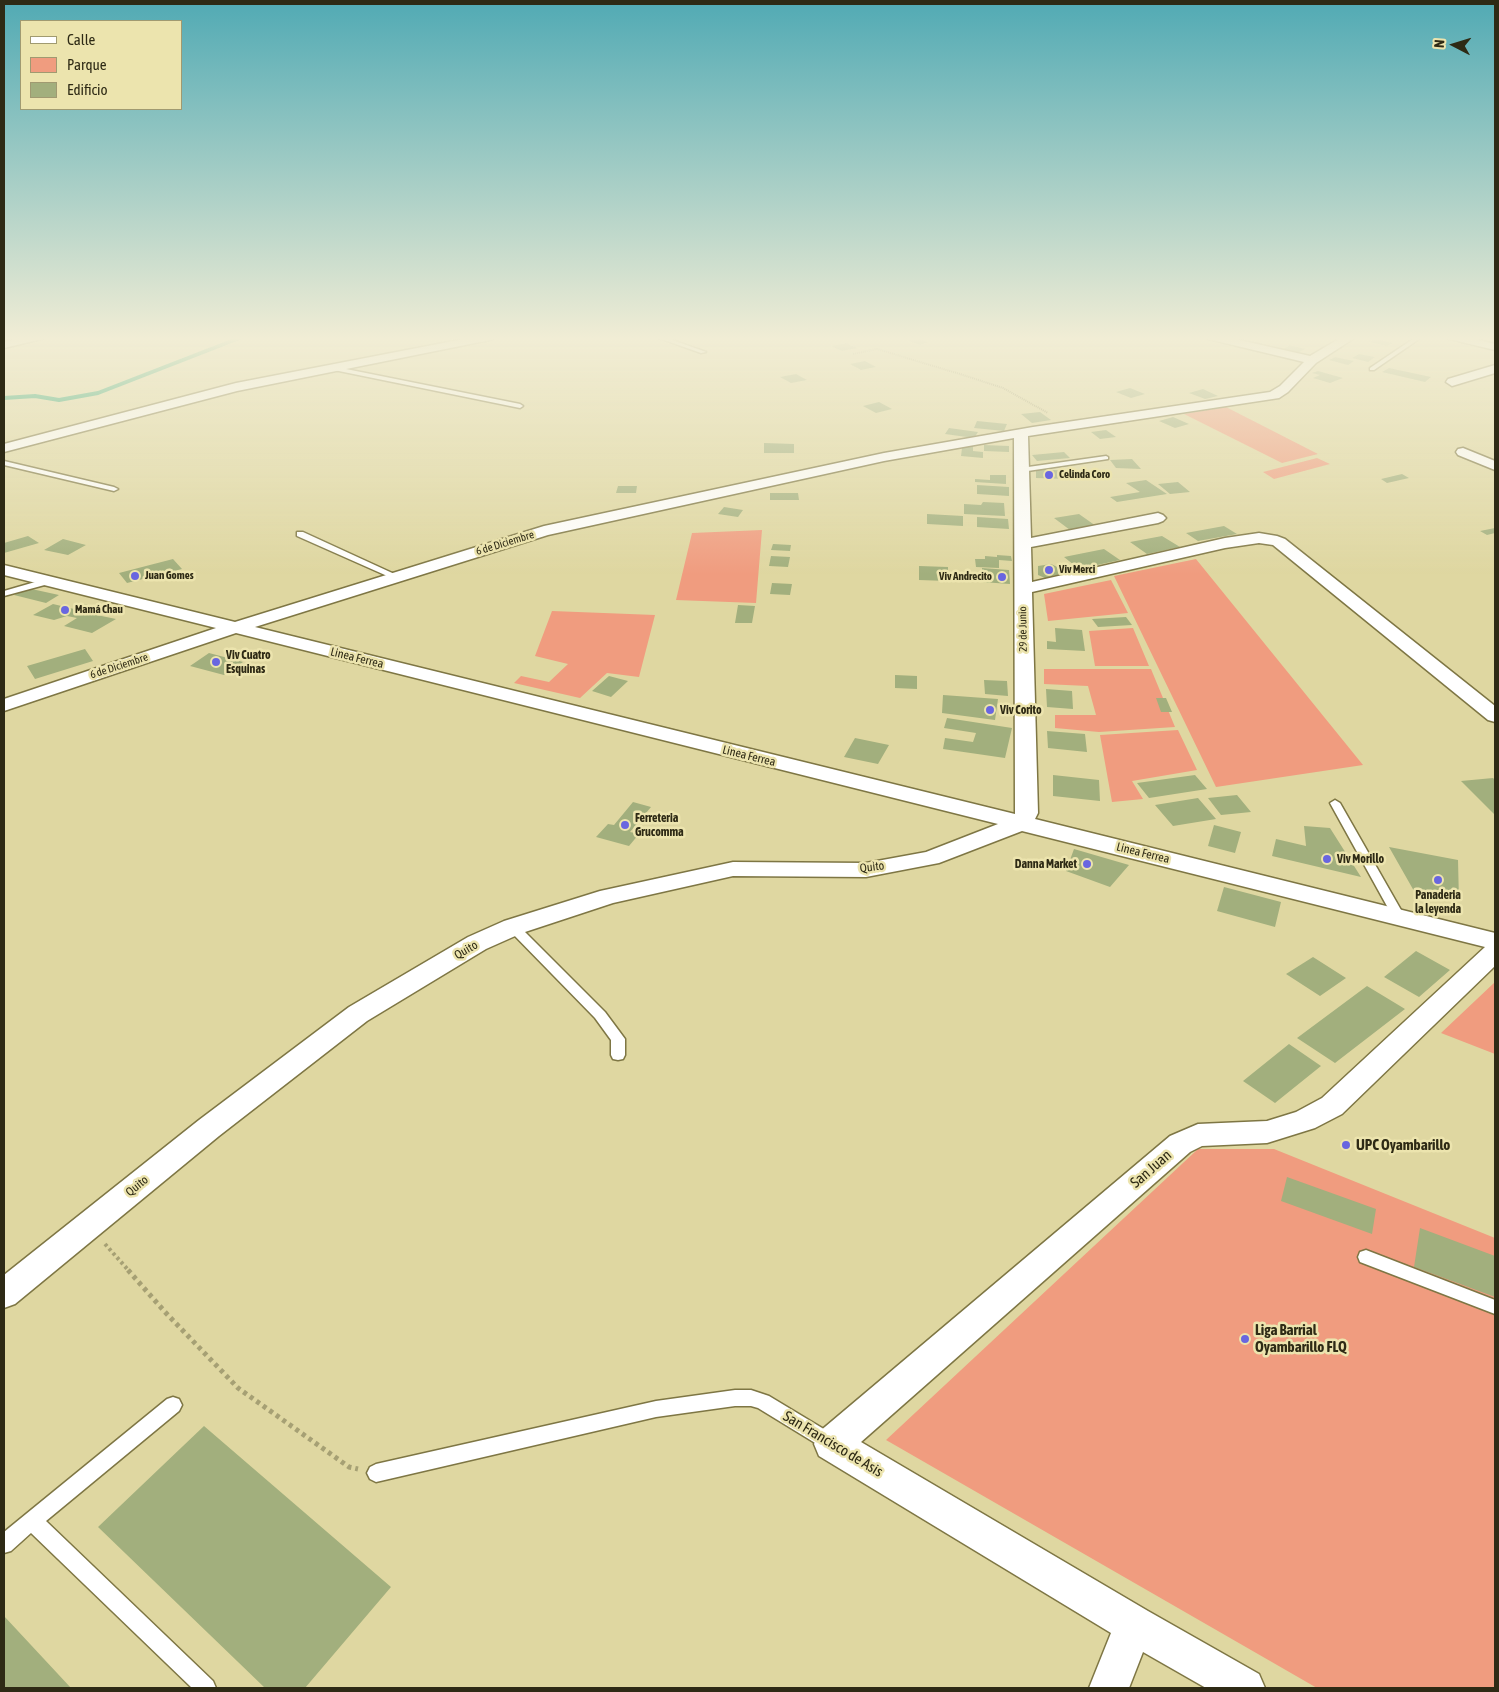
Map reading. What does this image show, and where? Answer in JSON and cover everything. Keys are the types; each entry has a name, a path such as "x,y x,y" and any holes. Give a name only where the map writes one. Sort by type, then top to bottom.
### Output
{"street":[{"path":"4,448 125,416"},
{"name":"6 de Diciembre","path":"4,705 236,627 544,531 884,457 1136,416"},
{"name":"29 de Junio","path":"1020,434 1027,813 1022,823"},
{"path":"1463,452 1495,466"},
{"path":"1022,544 1158,518"},
{"path":"1022,589 1225,543 1259,538 1271,539 1279,542 1495,716"},
{"name":"Linea Ferrea","path":"4,570 1495,941"},
{"name":"Quito","path":"4,1294 209,1128 358,1014 477,943 513,927 608,896 732,869 866,870 931,858 1022,823"},
{"name":"San Juan","path":"832,1444 1180,1144 1198,1135 1267,1132 1305,1120 1332,1106 1495,952"},
{"name":"San Francisco de Asis","path":"832,1444 1134,1625 1245,1688"},
{"path":"1109,1688 1134,1625"}],"lane":[{"path":"1021,470 1106,458"},
{"path":"4,463 114,489"},
{"path":"300,534 397,577"},
{"path":"4,594 49,581"},
{"path":"1335,803 1399,917"},
{"path":"513,927 600,1015 618,1039 618,1055"},
{"path":"1366,1257 1495,1307"},
{"name":"San Francisco de Asis","path":"376,1473 656,1409 735,1398 752,1398 763,1402 832,1444"},
{"path":"4,1544 173,1406"},
{"path":"32,1521 206,1688"}],"path":[{"path":"1052,416 1070,426"},
{"path":"89,1225 165,1312 238,1388 350,1467 376,1473"}],"green space":[{"path":"1188,416 1244,416 1318,454 1282,463"},
{"path":"1317,458 1330,464 1274,479 1263,472"},
{"path":"762,530 756,603 676,600 692,533"},
{"path":"1196,559 1363,765 1216,787 1114,576"},
{"path":"1111,580 1128,613 1048,621 1044,594"},
{"path":"552,611 655,615 639,677 607,673 580,698 514,683 521,676 549,682 568,664 535,656"},
{"path":"1133,628 1149,666 1095,666 1089,631"},
{"path":"1044,669 1151,669 1175,727 1099,732 1055,728 1055,715 1096,715 1088,686 1044,684"},
{"path":"1178,730 1197,770 1132,781 1143,799 1112,802 1100,735"},
{"path":"1495,982 1495,1054 1441,1033"},
{"name":"Liga Barrial Oyambarillo FLQ","path":"1198,1149 1274,1149 1495,1238 1495,1688 1317,1688 886,1440"}],"building":[{"path":"1023,416 1045,416 1051,420 1032,423"},
{"path":"1173,417 1189,424 1175,428 1159,421"},
{"path":"977,421 1007,424 1004,431 974,428"},
{"path":"949,428 978,432 974,438 945,434"},
{"path":"1106,430 1116,437 1100,439 1091,432"},
{"path":"764,443 794,444 794,453 764,453"},
{"path":"984,445 1009,446 1009,452 984,451"},
{"path":"973,446 973,451 983,452 983,458 961,456 962,448"},
{"path":"1064,452 1070,458 1037,461 1032,455"},
{"path":"1132,459 1141,469 1116,468 1110,460"},
{"path":"1036,469 1071,471 1070,479 1036,478"},
{"path":"1402,474 1409,478 1387,483 1381,479"},
{"path":"990,475 1006,475 1006,484 975,482 975,479 990,480"},
{"path":"1146,480 1167,494 1117,502 1110,497 1140,492 1126,483"},
{"path":"1178,482 1190,492 1170,494 1158,484"},
{"path":"977,485 1009,487 1009,496 977,494"},
{"path":"618,486 637,486 636,493 616,493"},
{"path":"770,493 798,493 799,500 770,500"},
{"path":"983,502 1004,503 1005,516 964,514 964,504 981,505"},
{"path":"724,507 743,510 738,517 718,514"},
{"path":"927,514 963,516 963,526 927,524"},
{"path":"1079,514 1096,526 1070,530 1054,518"},
{"path":"977,517 1008,519 1009,529 977,527"},
{"path":"1224,526 1237,534 1198,541 1186,533"},
{"path":"1495,528 1495,533 1487,535 1480,531"},
{"path":"28,536 39,543 4,553 4,543"},
{"path":"1162,536 1180,547 1147,554 1130,542"},
{"path":"63,539 86,545 68,555 44,550"},
{"path":"773,544 791,545 790,551 771,550"},
{"path":"1104,549 1120,560 1079,569 1064,557"},
{"path":"997,555 1011,556 1012,561 999,560 999,568 976,567 975,559 985,559 985,556 997,557"},
{"path":"771,556 790,557 788,567 769,566"},
{"path":"173,559 182,569 127,583 119,573"},
{"path":"1051,564 1068,572 1045,578 1038,575 1038,566"},
{"path":"919,566 948,567 948,581 919,580"},
{"path":"982,568 1009,570 1010,584 982,582"},
{"path":"772,583 792,584 790,595 770,594"},
{"path":"27,588 59,595 46,603 14,595"},
{"path":"53,604 74,609 82,604 100,607 82,612 116,619 92,633 64,626 77,618 67,616 54,620 33,615"},
{"path":"738,605 755,606 752,623 735,623"},
{"path":"1126,617 1132,625 1098,627 1092,619"},
{"path":"1055,628 1082,630 1085,651 1047,649 1047,641 1056,642"},
{"path":"85,649 93,661 35,679 27,666"},
{"path":"209,653 243,662 224,675 190,666"},
{"path":"895,675 917,676 917,689 895,688"},
{"path":"609,676 628,681 611,697 592,691"},
{"path":"984,680 1007,681 1008,696 985,694"},
{"path":"1046,689 1072,691 1073,709 1047,707"},
{"path":"943,695 998,699 995,720 942,713"},
{"path":"1156,698 1166,698 1172,712 1161,712"},
{"path":"947,718 1012,728 1005,758 943,749 945,738 973,742 976,733 944,728"},
{"path":"1047,731 1085,734 1087,752 1048,748"},
{"path":"855,738 889,745 878,764 844,757"},
{"path":"1053,775 1099,780 1100,801 1053,796"},
{"path":"1195,775 1207,789 1149,798 1137,783"},
{"path":"1493,778 1495,780 1495,815 1461,781"},
{"path":"1237,795 1251,812 1221,815 1208,798"},
{"path":"1198,798 1216,819 1173,826 1155,805"},
{"name":"Ferreteria Grucomma","path":"633,802 651,807 630,832 639,834 629,846 596,837 608,824 614,825"},
{"path":"1214,825 1241,832 1235,853 1208,846"},
{"path":"1304,826 1330,828 1361,877 1272,856 1276,839 1306,846"},
{"path":"1389,847 1458,860 1459,901 1414,891"},
{"path":"1074,849 1129,865 1110,887 1066,871"},
{"path":"1224,887 1281,902 1275,927 1217,911"},
{"path":"1416,951 1450,970 1419,997 1384,977"},
{"path":"1313,957 1346,978 1320,996 1286,974"},
{"path":"1367,986 1405,1009 1335,1063 1297,1038"},
{"path":"1289,1044 1321,1066 1275,1103 1243,1081"},
{"path":"1287,1177 1376,1209 1372,1234 1281,1201"},
{"path":"1420,1228 1495,1256 1495,1297 1414,1267"},
{"path":"204,1426 391,1587 305,1688 265,1688 98,1527"},
{"path":"4,1616 71,1688 4,1688"}],"place":[{"name":"Celinda Coro","path":"1049,475"},
{"name":"Viv Merci","path":"1049,570"},
{"name":"Juan Gomes","path":"135,576"},
{"name":"Viv Andrecito","path":"1002,577"},
{"name":"Mamá Chau","path":"65,610"},
{"name":"Viv Cuatro Esquinas","path":"216,662"},
{"name":"Viv Corito","path":"990,710"},
{"name":"Ferreteria Grucomma","path":"625,825"},
{"name":"Viv Morillo","path":"1327,859"},
{"name":"Danna Market","path":"1087,864"},
{"name":"Panaderia la leyenda","path":"1438,880"},
{"name":"UPC Oyambarillo","path":"1346,1145"},
{"name":"Liga Barrial Oyambarillo FLQ","path":"1245,1339"}]}
